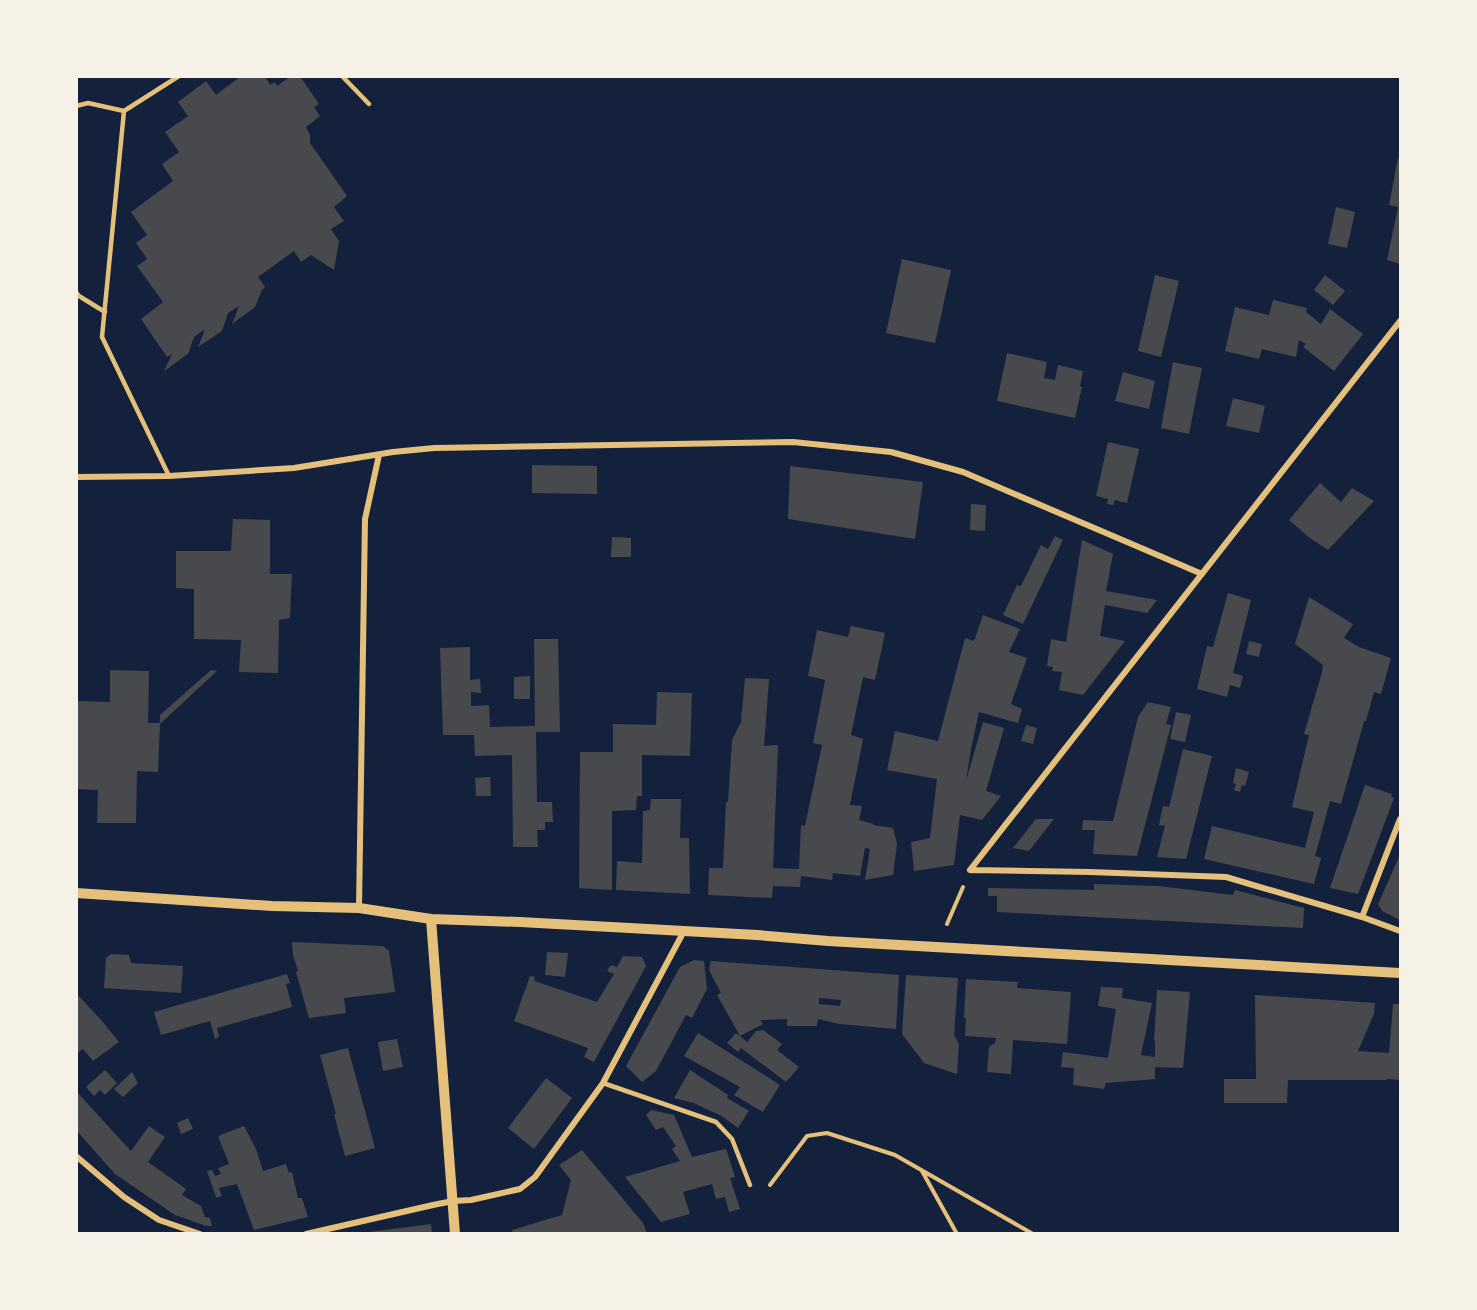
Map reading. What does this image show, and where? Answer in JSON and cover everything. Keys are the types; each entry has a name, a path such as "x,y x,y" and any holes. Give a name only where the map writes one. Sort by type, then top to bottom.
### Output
{"street":[{"path":"970,870 1401,321"},
{"path":"76,477 169,476 294,468 434,448 793,442 891,452 963,472 1202,574"},
{"path":"359,908 365,519 379,455"},
{"path":"1362,917 1401,819"},
{"path":"970,870 1227,877 1362,917 1401,931"},
{"path":"76,893 272,906 359,908 431,919 684,931 1401,973"},
{"path":"431,919 455,1233"},
{"path":"306,1233 520,1189 536,1177 603,1083 684,931"},
{"path":"76,1156 124,1197 159,1220 200,1233"}],"lane":[{"path":"77,105 88,103 124,111 179,76"},
{"path":"342,76 369,104"},
{"path":"124,111 102,337 169,476"},
{"path":"76,292 105,312"},
{"path":"603,1083 716,1122 732,1138 750,1185"}],"path":[{"path":"937,946 970,870"},
{"path":"750,1185 765,1192 807,1137 827,1133 895,1155 1033,1233"},
{"path":"922,1171 957,1233"}],"building":[{"path":"241,76 265,76 270,85 275,82 277,86 291,76 300,76 319,104 314,107 320,116 306,127 310,135 310,143 347,196 334,207 344,221 331,229 339,241 334,270 311,255 301,262 294,251 258,277 265,287 255,307 232,324 239,306 228,313 222,331 198,347 205,329 194,337 188,354 164,371 172,354 167,357 141,319 163,302 137,266 147,259 136,243 147,235 131,212 173,181 162,164 179,152 165,132 188,116 178,102 206,81 216,95"},
{"path":"1398,158 1400,158 1400,264 1387,260 1398,207 1389,205"},
{"path":"1336,207 1355,212 1347,248 1328,244"},
{"path":"902,259 951,270 935,343 886,333"},
{"path":"1155,275 1179,281 1161,357 1138,351"},
{"path":"1325,275 1345,291 1333,305 1314,290"},
{"path":"1273,300 1307,308 1306,312 1321,324 1330,309 1363,334 1334,371 1303,347 1306,344 1299,340 1296,357 1262,349 1259,359 1225,351 1235,307 1269,315"},
{"path":"1007,353 1047,362 1044,378 1055,380 1058,365 1083,371 1075,418 997,401"},
{"path":"1173,362 1202,368 1189,434 1161,428"},
{"path":"1123,372 1155,381 1149,409 1115,401"},
{"path":"1233,398 1265,406 1259,433 1226,426"},
{"path":"1108,442 1139,449 1127,503 1115,500 1113,505 1107,504 1108,499 1096,496"},
{"path":"532,465 597,466 597,494 532,493"},
{"path":"790,466 923,482 915,539 788,519"},
{"path":"1320,483 1341,502 1352,488 1374,501 1328,550 1289,520"},
{"path":"971,504 986,505 985,531 970,530"},
{"path":"233,519 270,520 270,574 292,574 290,618 279,620 278,673 239,672 241,640 194,639 194,589 176,588 176,551 231,551"},
{"path":"1055,536 1063,540 1023,624 1003,615 1017,585 1021,586 1041,545 1048,549"},
{"path":"612,537 631,538 631,557 611,557"},
{"path":"1082,540 1113,554 1106,591 1157,600 1147,613 1105,605 1100,636 1125,641 1083,695 1059,690 1062,672 1052,671 1053,667 1047,666 1051,639 1066,642"},
{"path":"1228,593 1251,600 1233,673 1243,676 1240,688 1230,685 1227,697 1197,689 1207,646 1213,647"},
{"path":"1309,597 1353,624 1344,638 1359,647 1391,658 1381,694 1374,692 1366,721 1364,721 1341,804 1330,801 1315,856 1321,858 1314,884 1204,859 1212,826 1305,848 1314,812 1292,807 1309,735 1304,734 1323,665 1295,644"},
{"path":"983,615 1020,629 1009,652 1027,658 1011,704 1022,709 1018,723 979,712 971,749 966,781 983,722 1004,728 986,791 1001,796 982,820 960,815 954,865 914,871 911,842 930,838 937,779 887,770 895,731 938,741 965,638 974,641"},
{"path":"851,626 885,633 875,680 863,677 851,735 863,739 850,805 862,806 859,820 893,828 897,844 893,875 865,880 870,849 865,848 860,876 833,873 832,880 801,876 800,887 773,886 772,898 708,895 709,868 723,868 732,740 741,722 745,678 769,679 764,746 778,745 773,868 799,869 801,825 805,826 822,745 813,743 825,680 808,676 817,630 848,637"},
{"path":"534,639 558,639 560,732 536,732 537,802 552,802 553,822 545,822 545,830 537,830 538,847 513,847 512,755 475,756 474,735 443,735 440,648 470,647 470,680 480,679 481,693 471,692 471,706 489,705 490,727 535,726"},
{"path":"1249,641 1262,644 1259,657 1246,654"},
{"path":"110,670 149,671 148,723 160,723 158,772 137,771 136,823 97,823 98,790 76,789 76,701 110,702"},
{"path":"211,670 217,671 160,724 160,715"},
{"path":"530,676 530,699 514,699 514,677"},
{"path":"657,692 692,693 690,756 642,755 642,796 637,796 636,810 612,811 612,890 579,888 580,752 613,752 613,724 656,725"},
{"path":"1148,702 1171,707 1166,724 1171,725 1137,856 1093,854 1095,830 1082,830 1083,820 1113,821 1138,717"},
{"path":"1176,712 1191,715 1185,742 1170,739"},
{"path":"1026,725 1037,728 1033,744 1021,741"},
{"path":"1183,749 1212,756 1186,859 1157,857 1165,826 1159,825 1163,806 1169,807"},
{"path":"1236,768 1249,772 1245,786 1242,785 1240,792 1234,790"},
{"path":"490,777 491,796 476,796 475,778"},
{"path":"1365,785 1392,794 1394,798 1358,894 1330,888"},
{"path":"651,799 681,799 680,838 689,838 690,894 616,890 617,861 642,863 643,811 650,810"},
{"path":"1036,819 1054,819 1029,851 1013,848"},
{"path":"1400,855 1400,920 1382,911 1378,904"},
{"path":"1094,884 1158,886 1233,895 1235,890 1304,908 1303,928 997,912 997,896 988,896 988,888 1094,890"},
{"path":"292,942 383,946 389,951 395,992 344,998 346,1013 309,1018 296,972 298,971"},
{"path":"547,952 568,953 565,977 545,975"},
{"path":"111,954 129,955 131,963 183,966 181,993 104,988 106,958"},
{"path":"623,956 642,957 646,966 594,1062 584,1057 588,1048 514,1021 530,976 535,977 534,981 597,1002 614,974 607,971 611,965 617,967"},
{"path":"694,960 704,961 707,989 692,1018 686,1015 656,1071 642,1082 626,1066 680,967"},
{"path":"711,961 899,975 896,1029 839,1024 818,1019 817,1026 787,1026 787,1019 760,1020 763,1024 740,1036 717,995 721,993 709,969","holes":["819,998 841,1000 840,1006 819,1004"]},
{"path":"287,974 290,983 286,984 292,1007 217,1028 219,1037 215,1039 210,1021 161,1035 154,1012"},
{"path":"906,975 958,978 954,1035 959,1044 957,1074 924,1063 902,1034"},
{"path":"966,979 1018,982 1017,988 1071,992 1067,1044 1013,1040 1011,1074 987,1072 989,1047 995,1043 996,1038 965,1036"},
{"path":"1101,987 1123,988 1122,998 1152,1003 1141,1055 1155,1057 1157,990 1190,992 1183,1068 1155,1067 1155,1079 1106,1083 1104,1089 1073,1085 1074,1068 1061,1067 1063,1052 1108,1058 1116,1009 1098,1006"},
{"path":"76,993 119,1042 93,1061 83,1049 76,1054"},
{"path":"1255,995 1375,1003 1374,1014 1358,1051 1389,1053 1393,1004 1400,1004 1400,1080 1288,1080 1287,1103 1224,1103 1224,1079 1256,1079"},
{"path":"763,1030 782,1044 777,1050 799,1067 786,1082 741,1048 738,1052 727,1043 736,1033 747,1042 756,1031"},
{"path":"698,1033 780,1085 763,1112 734,1095 740,1087 684,1056"},
{"path":"397,1039 403,1067 383,1071 378,1042"},
{"path":"348,1048 375,1148 345,1156 320,1055"},
{"path":"105,1070 117,1083 105,1095 100,1090 94,1096 86,1087"},
{"path":"690,1070 728,1095 727,1098 749,1111 738,1128 720,1115 694,1103 674,1098"},
{"path":"132,1072 138,1083 123,1097 114,1089"},
{"path":"546,1078 572,1098 534,1149 508,1128"},
{"path":"76,1091 131,1151 149,1126 165,1137 148,1162 186,1189 182,1195 201,1206 205,1217 210,1218 212,1226 175,1215 115,1174 76,1130"},
{"path":"651,1110 674,1115 692,1157 726,1149 735,1177 730,1178 740,1209 729,1212 725,1197 716,1199 712,1184 683,1192 690,1214 661,1222 625,1177 680,1161 672,1149 676,1146 663,1127 656,1130 646,1115"},
{"path":"188,1118 193,1129 181,1134 177,1123"},
{"path":"244,1126 256,1149 263,1171 286,1164 289,1173 292,1172 298,1198 302,1198 308,1217 254,1230 237,1184 219,1188 222,1196 216,1197 207,1171 212,1170 215,1176 221,1174 218,1168 229,1164 218,1136"},
{"path":"582,1150 643,1223 647,1233 513,1233 512,1230 562,1215 571,1180 559,1165"},
{"path":"431,1224 432,1233 369,1233 369,1232"}]}
